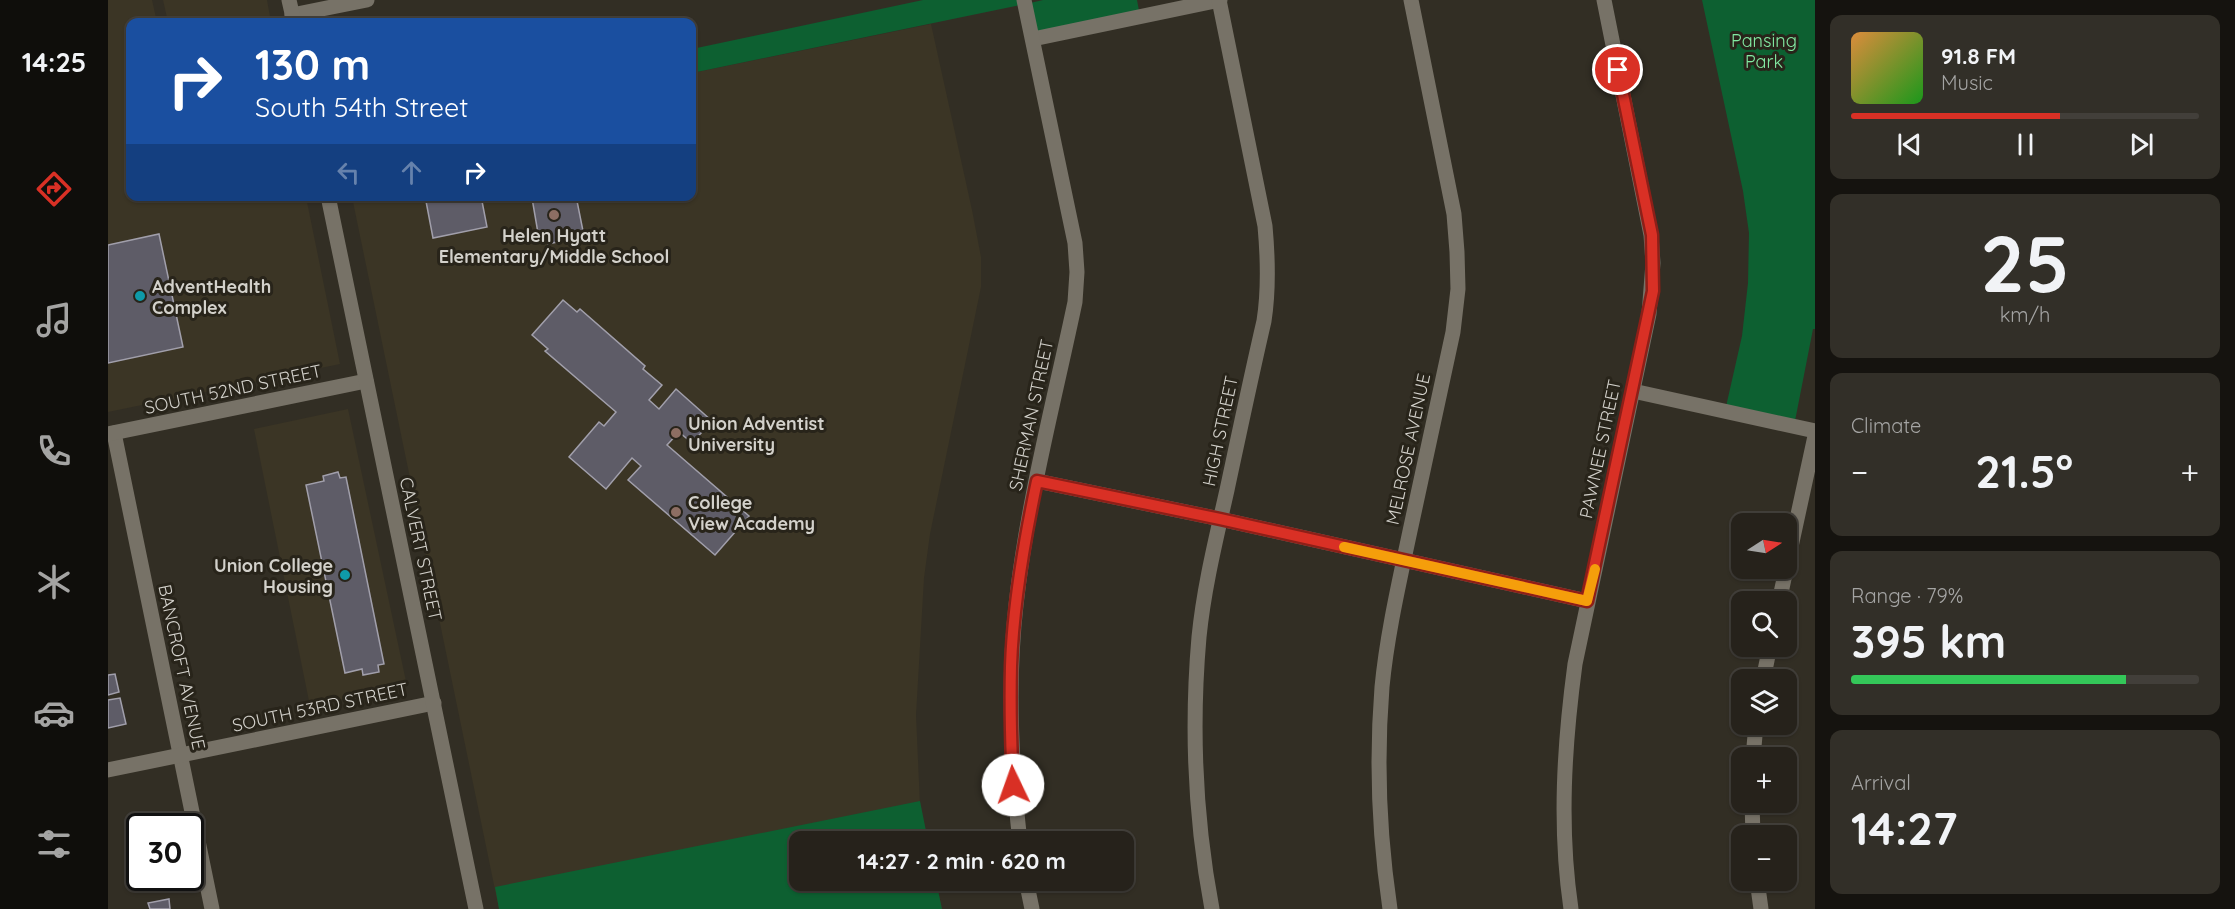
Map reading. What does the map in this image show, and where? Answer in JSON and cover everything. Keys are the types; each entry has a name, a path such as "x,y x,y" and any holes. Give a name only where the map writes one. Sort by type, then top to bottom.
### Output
{"street":[{"path":"289,0 293,18"},
{"path":"297,18 367,0"},
{"name":"SHERMAN STREET","path":"1019,831 1013,785 1010,722 1011,664 1016,606 1023,549 1075,302 1077,272 1075,243 1024,0"},
{"path":"1033,39 1219,0"},
{"name":"HIGH STREET","path":"1212,909 1201,848 1197,798 1195,692 1206,583 1264,321 1269,263 1265,226 1219,0"},
{"name":"MELROSE AVENUE","path":"1390,909 1379,805 1378,745 1382,685 1404,561 1453,332 1458,290 1454,214 1411,0"},
{"name":"PAWNEE STREET","path":"1572,909 1565,845 1563,786 1568,711 1587,601 1653,291 1652,235 1604,0"},
{"name":"CALVERT STREET","path":"329,201 476,909"},
{"name":"SOUTH 52ND STREET","path":"111,434 366,381"},
{"path":"1633,391 1815,431"},
{"name":"BANCROFT AVENUE","path":"111,434 212,909"},
{"path":"1781,591 1815,436"},
{"path":"1037,481 1220,519 1587,601"},
{"name":"SOUTH 53RD STREET","path":"108,770 434,703"},
{"path":"1028,891 1032,909"},
{"path":"1759,891 1761,909"}],"shaded area":[{"path":"108,0 152,0 156,18 126,18 126,201 307,201 340,364 108,412"},
{"path":"163,0 267,0 270,18 167,18"},
{"name":"College View Academy","path":"931,24 981,257 981,287 930,534 924,578 916,715 920,805 926,831 789,831 789,891 938,891 942,909 499,909 353,201 696,201 696,72"},
{"path":"348,409 407,686 310,706 254,429"}],"green space":[{"path":"923,0 1024,0 1026,4 1043,0 1137,0 1140,16 1033,39 1025,4 696,72 696,48"},
{"name":"Pansing Park","path":"1702,0 1815,0 1815,329 1813,329 1794,426 1725,411 1742,336 1748,283 1749,233 1743,191"},
{"path":"920,801 926,831 789,831 789,891 938,891 942,909 499,909 495,887"}],"building":[{"name":"Helen Hyatt Elementary/Middle School","path":"426,201 482,201 487,227 433,238"},
{"name":"Helen Hyatt Elementary/Middle School","path":"533,201 577,201 584,236 548,244 546,231 538,233"},
{"name":"AdventHealth Complex","path":"159,234 183,347 108,363 108,245"},
{"name":"College View Academy","path":"563,300 577,312 580,309 645,366 643,369 662,385 649,400 659,409 676,389 712,421 692,443 679,432 667,445 749,516 715,555 628,480 641,466 632,458 606,489 569,457 599,422 604,426 616,412 545,351 548,349 532,335"},
{"name":"Union College Housing","path":"338,472 340,478 346,477 384,664 378,665 379,672 363,675 362,669 345,673 306,485 324,481 323,476"},
{"path":"115,674 119,692 108,695 108,675"},
{"path":"120,698 126,724 108,728 108,700"},
{"path":"169,899 170,909 150,909 148,903"}],"slow traffic":[{"path":"1344,547 1587,601 1595,569"}],"place":[{"name":"Helen Hyatt Elementary/Middle School","path":"554,215"},
{"name":"AdventHealth Complex","path":"140,296"},
{"name":"Union Adventist University","path":"676,433"},
{"name":"College View Academy","path":"676,512"},
{"name":"Union College Housing","path":"345,575"}],"route":[{"path":"1013,785 1010,722 1011,664 1023,549 1037,481 1220,519 1587,601 1653,291 1652,235 1618,70"}]}
